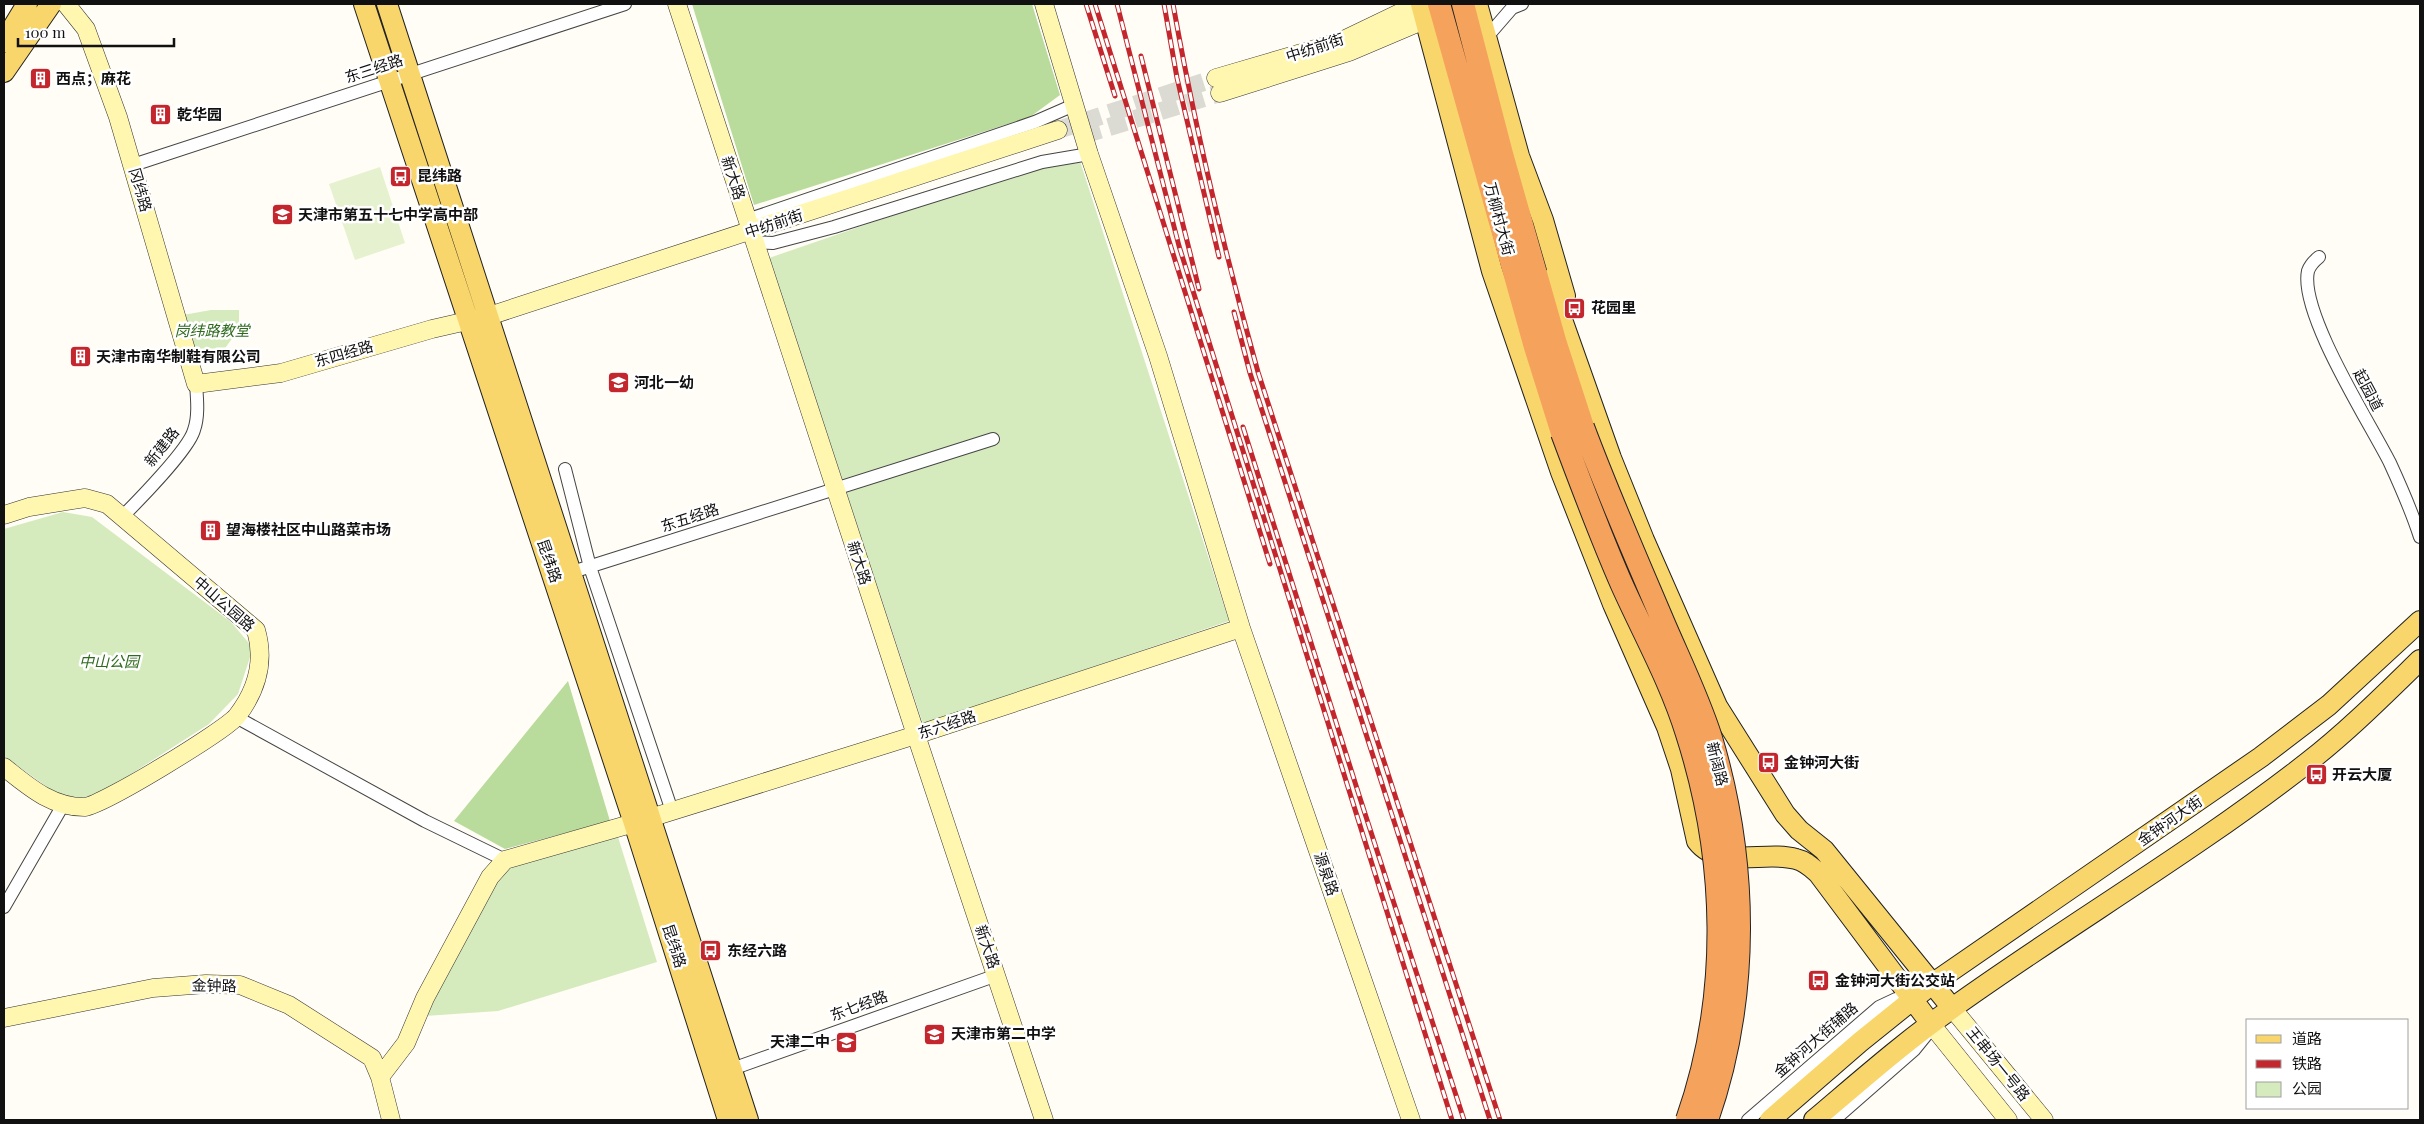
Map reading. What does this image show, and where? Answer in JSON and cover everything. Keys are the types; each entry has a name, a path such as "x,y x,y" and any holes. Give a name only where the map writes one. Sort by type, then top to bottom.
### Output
{"highway":[{"name":"万柳村大街","path":"1467,4 1502,154 1556,344 1573,430"},
{"name":"万柳村大街","path":"1427,8 1494,203 1535,347 1573,430"},
{"name":"新阔路","path":"1573,430 1599,531 1687,732 1702,785 1714,843 1719,902 1714,1013 1701,1072 1687,1120"},
{"name":"新阔路","path":"1573,430 1624,530 1696,700 1710,737 1727,805 1736,863 1740,924 1736,986 1728,1050 1708,1120"}],"main road":[{"path":"4,42 27,4"},
{"path":"4,72 51,4"},
{"name":"昆纬路","path":"364,4 467,321 572,572"},
{"name":"昆纬路","path":"387,4 572,572 728,1120"},
{"path":"1467,4 1486,38 1519,156 1543,220 1567,306 1574,350"},
{"path":"1427,8 1484,243 1561,472 1666,727 1681,769 1697,841 1703,849 1714,855 1784,857 1808,863 1818,873 1930,1024"},
{"path":"1502,154 1527,213 1553,295 1611,458 1644,540 1717,706 1785,814 1799,830 1824,850 1952,1008"},
{"path":"1494,203 1494,230 1518,342"},
{"name":"金钟河大街","path":"1770,1120 1912,998 2261,757 2329,705 2420,621"},
{"path":"1814,1120 1897,1049 1952,1008 2216,829 2308,763 2349,728 2420,660"},
{"name":"昆纬路","path":"643,821 732,1069 748,1120"},
{"path":"1878,1026 1890,1025 1897,1028 1900,1038 1897,1049"}],"street":[{"name":"冈纬路","path":"66,4 86,29 118,117 196,384"},
{"name":"东三经路","path":"133,165 625,4"},
{"name":"新大路","path":"677,4 750,231 1044,1120"},
{"name":"源泉路","path":"1044,4 1089,154 1158,356 1241,628 1411,1120"},
{"path":"1486,38 1512,8 1522,4"},
{"name":"中纺前街","path":"1218,86 1427,8"},
{"path":"750,231 1035,122 1074,105"},
{"name":"中纺前街","path":"489,316 750,231 1060,136"},
{"path":"750,231 773,243 834,227 1042,162 1089,154"},
{"name":"起园道","path":"2320,257 2312,263 2308,270 2307,281 2315,312 2336,363 2390,463 2420,537"},
{"name":"东四经路","path":"196,384 281,373 432,329 489,316"},
{"name":"新建路","path":"122,517 171,462 194,431 198,404 196,384"},
{"name":"东五经路","path":"572,572 993,439"},
{"path":"565,469 572,572 672,811"},
{"name":"中山公园路","path":"4,515 29,507 85,498 107,504 256,630 262,648 260,670 250,694 236,717"},
{"name":"东六经路","path":"505,860 643,821 916,735 1241,628"},
{"path":"4,767 34,791 63,806 86,807 103,801 145,777 236,717 425,821 505,860 490,877 425,998 406,1043 380,1077"},
{"path":"4,907 63,806"},
{"name":"东七经路","path":"732,1069 997,975"},
{"name":"金钟路","path":"4,1018 153,988 206,984 240,985 289,1005 372,1058 380,1077 391,1120"},
{"name":"金钟河大街辅路","path":"1748,1120 1878,1007 1896,999 1912,998"},
{"name":"王串场一号路","path":"1952,1008 2044,1120"},
{"path":"1834,1120 1914,1050 1926,1038 1930,1024"},
{"name":"王串场一号路","path":"1930,1024 2008,1120"}],"green space":[{"path":"692,4 1032,4 1060,95 1030,117 754,205"},
{"path":"1077,152 1229,621 923,724 769,258"},
{"path":"380,167 405,243 355,260 329,184"},
{"name":"岗纬路教堂","path":"211,310 239,310 239,329 215,362 210,364 196,355 183,315"},
{"name":"中山公园","path":"63,512 92,517 231,622 253,648 238,694 209,724 103,792 75,800 50,789 4,756 4,529"},
{"path":"568,681 610,821 505,849 454,821"},
{"path":"618,837 657,962 498,1011 425,1016 494,886 508,868"}],"tunnel":[{"path":"1058,130 1216,78"},
{"path":"1083,135 1220,93"}],"railway":[{"path":"1086,4 1115,96"},
{"path":"1095,4 1270,564"},
{"path":"1117,4 1179,246 1452,1120"},
{"path":"1164,4 1177,78 1219,257"},
{"path":"1173,4 1211,189 1258,372 1500,1120"},
{"path":"1141,56 1199,289"},
{"path":"1234,312 1250,373 1490,1120"},
{"path":"1243,427 1464,1120"}],"place":[{"name":"西点；麻花","path":"40,79"},
{"name":"乾华园","path":"161,115"},
{"name":"昆纬路","path":"401,176"},
{"name":"天津市第五十七中学高中部","path":"282,215"},
{"name":"花园里","path":"1575,308"},
{"name":"天津市南华制鞋有限公司","path":"80,357"},
{"name":"河北一幼","path":"618,383"},
{"name":"望海楼社区中山路菜市场","path":"210,530"},
{"name":"金钟河大街","path":"1768,763"},
{"name":"开云大厦","path":"2316,775"},
{"name":"东经六路","path":"711,951"},
{"name":"金钟河大街公交站","path":"1819,981"},
{"name":"天津市第二中学","path":"935,1034"},
{"name":"天津二中","path":"846,1042"}]}
